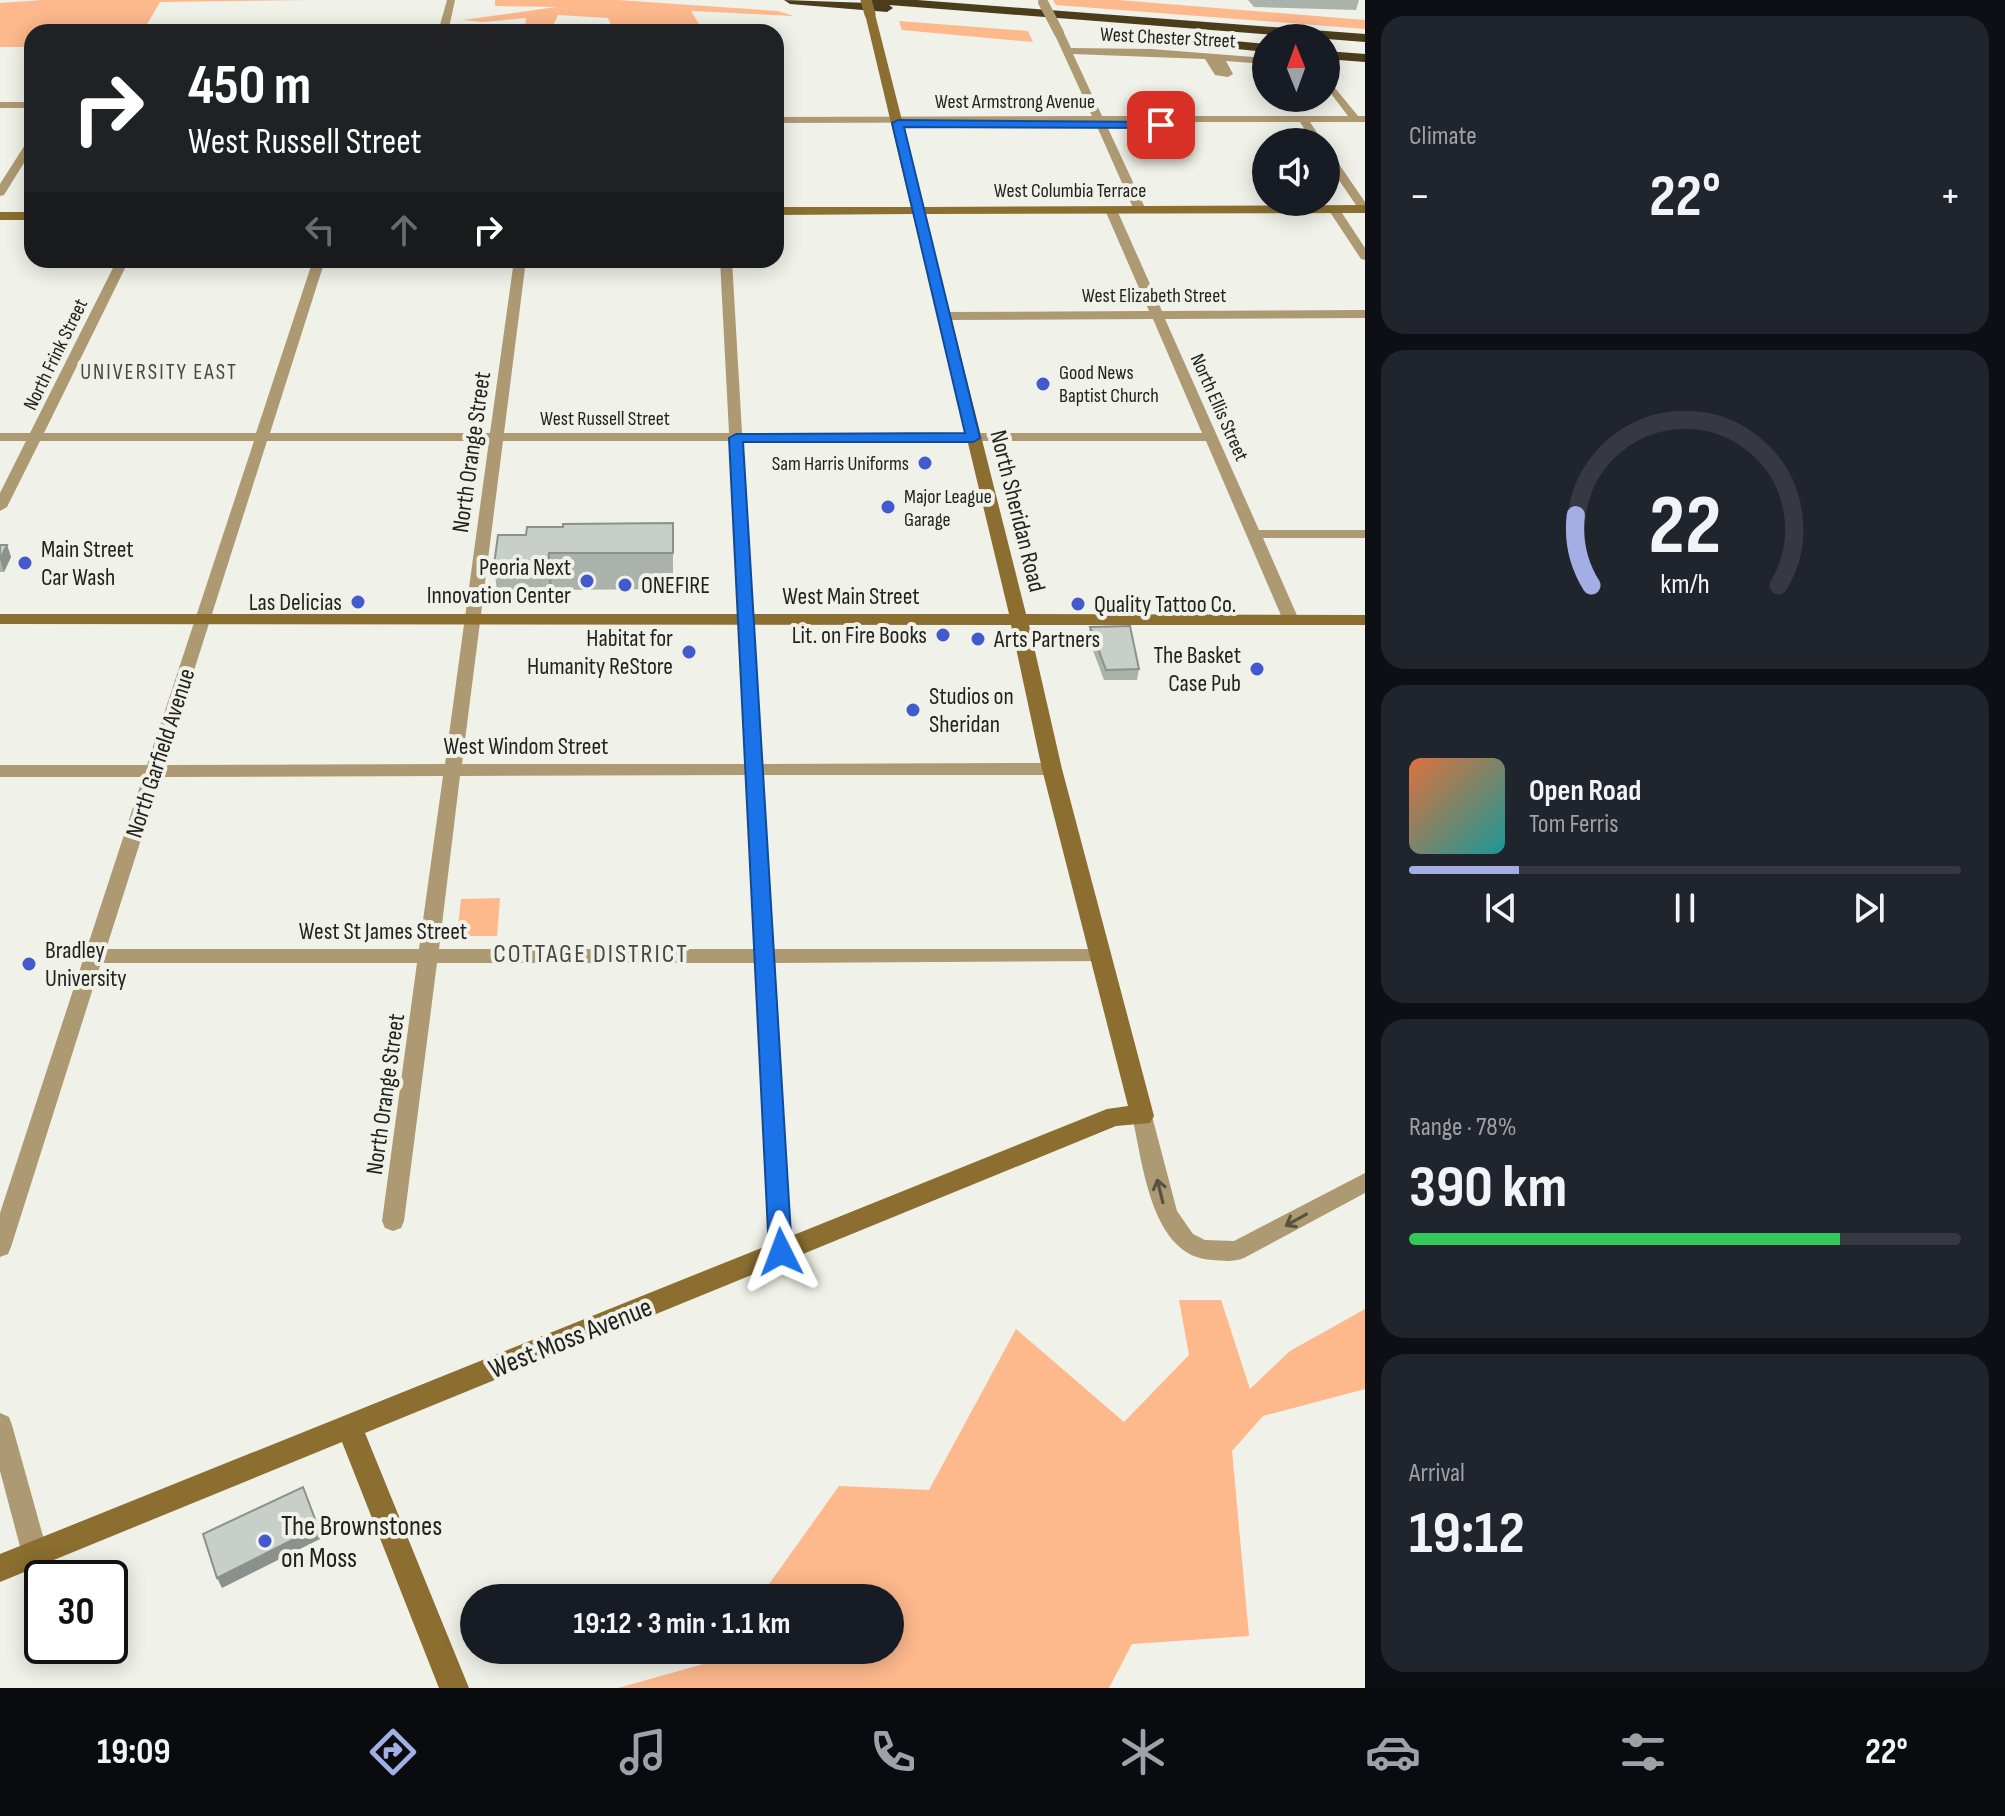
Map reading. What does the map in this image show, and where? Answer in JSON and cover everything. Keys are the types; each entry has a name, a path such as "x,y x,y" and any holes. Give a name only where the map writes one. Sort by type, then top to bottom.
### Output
{"highway":[{"path":"790,0 1252,38"},
{"path":"868,0 1365,35"},
{"path":"1008,18 1111,33"},
{"path":"1178,40 1252,47"},
{"path":"1340,45 1365,48"},
{"path":"1340,56 1365,58"}],"main road":[{"name":"North Sheridan Road","path":"868,0 1019,620 1052,769 1142,1116"},
{"name":"West Columbia Terrace","path":"784,211 1252,209"},
{"name":"West Columbia Terrace","path":"1340,209 1365,209"},
{"path":"0,216 24,216"},
{"name":"West Main Street","path":"0,619 1365,620"},
{"name":"West Moss Avenue","path":"0,1568 1115,1116 1142,1116"},
{"path":"349,1426 454,1688"}],"street":[{"path":"445,24 451,0"},
{"path":"1043,1 1140,210"},
{"name":"West Chester Street","path":"1068,51 1252,60"},
{"path":"1340,96 1362,121"},
{"path":"0,105 24,105"},
{"name":"West Armstrong Avenue","path":"784,120 1362,121"},
{"path":"1305,122 1309,128"},
{"path":"0,193 24,155"},
{"path":"1340,173 1365,209"},
{"name":"North Ellis Street","path":"1111,210 1291,620"},
{"path":"1339,216 1365,257"},
{"name":"North Frink Street","path":"0,507 119,268"},
{"name":"North Garfield Avenue","path":"0,1247 316,268"},
{"name":"North Orange Street","path":"393,1221 519,268"},
{"path":"726,268 781,1252"},
{"name":"West Elizabeth Street","path":"943,316 1365,314"},
{"name":"West Russell Street","path":"0,437 1210,437"},
{"path":"1254,534 1365,534"},
{"name":"West Windom Street","path":"0,771 1052,769"},
{"name":"West St James Street","path":"96,956 1101,956"},
{"name":"North Sheridan Road","path":"1142,1116 1167,1214 1185,1241 1203,1250 1236,1251 1365,1182"},
{"path":"0,1425 35,1554"}],"shaded area":[{"path":"44,0 309,0 160,2 147,24 24,24 24,47 0,47 0,3"},
{"path":"495,0 617,0 778,11 794,16 691,11 699,24 611,24 608,18 558,15 554,24 525,24 526,18 484,22 463,20 556,7 495,6"},
{"path":"1053,0 1118,0 1365,20 1365,29 1340,27 1340,24 1301,24 1056,5"},
{"path":"899,21 1028,31 1033,42 902,30"},
{"path":"500,898 497,936 457,936 461,899"},
{"path":"1179,1300 1221,1300 1250,1389 1290,1351 1365,1309 1365,1389 1263,1416 1232,1451 1249,1636 1132,1644 1109,1688 618,1688 703,1664 904,1664 904,1584 769,1584 839,1486 929,1490 1016,1329 1124,1422 1189,1355"}],"building":[{"path":"673,523 673,553 549,553 548,565 494,565 498,535 526,535 527,527"},
{"path":"0,545 7,545 0,559"},
{"path":"1130,626 1139,669 1106,670 1090,627"},
{"name":"The Brownstones on Moss","path":"303,1487 318,1527 217,1578 203,1534"}],"place":[{"name":"Good News Baptist Church","path":"1043,384"},
{"name":"Sam Harris Uniforms","path":"925,463"},
{"name":"Major League Garage","path":"888,507"},
{"name":"Main Street Car Wash","path":"25,563"},
{"name":"Peoria Next Innovation Center","path":"587,581"},
{"name":"ONEFIRE","path":"625,585"},
{"name":"Las Delicias","path":"358,602"},
{"name":"Quality Tattoo Co.","path":"1078,604"},
{"name":"Lit. on Fire Books","path":"943,635"},
{"name":"Arts Partners","path":"978,639"},
{"name":"Habitat for Humanity ReStore","path":"689,652"},
{"name":"The Basket Case Pub","path":"1257,669"},
{"name":"Studios on Sheridan","path":"913,710"},
{"name":"Bradley University","path":"29,964"},
{"name":"The Brownstones on Moss","path":"265,1541"}],"district":[{"name":"UNIVERSITY EAST","path":"159,371"},
{"name":"COTTAGE DISTRICT","path":"591,953"}],"route":[{"path":"781,1252 736,438 973,438 898,123 1161,125"}]}
